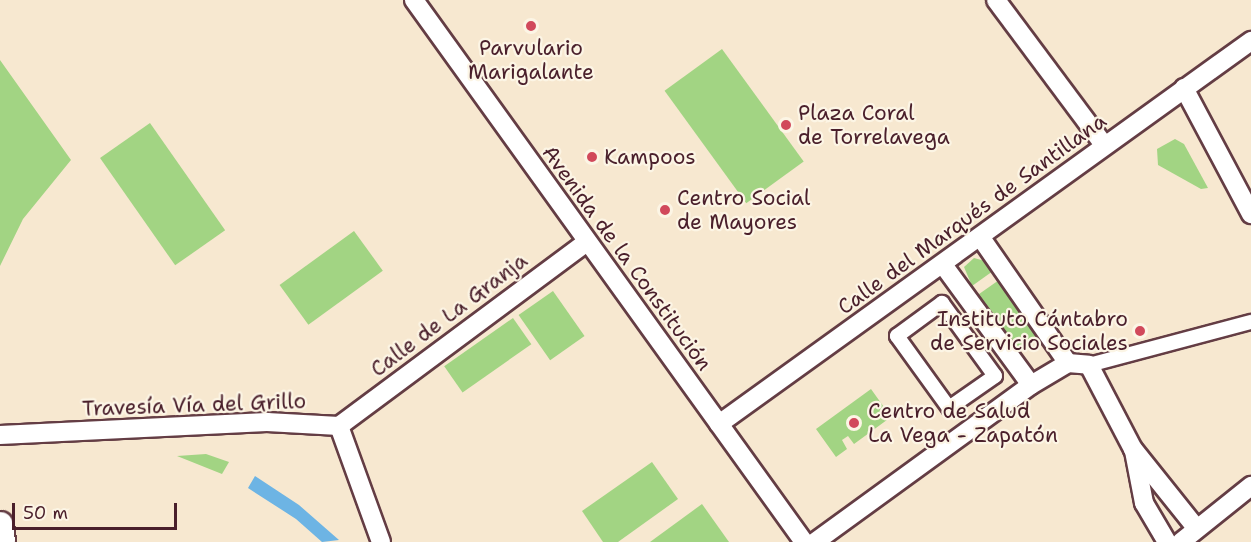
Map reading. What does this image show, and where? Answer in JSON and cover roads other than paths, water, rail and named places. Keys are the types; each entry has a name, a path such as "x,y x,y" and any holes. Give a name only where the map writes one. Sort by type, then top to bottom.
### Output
{"main road":[{"path":"0,525 2,542"}],"street":[{"name":"Avenida de la Constitución","path":"414,0 804,542"},
{"path":"996,0 1104,145"},
{"name":"Calle del Marqués de Santillana","path":"719,424 944,266 1104,145 1251,41"},
{"path":"1184,88 1251,214"},
{"path":"981,238 1068,363"},
{"name":"Calle de La Granja","path":"339,426 587,242"},
{"path":"944,266 1031,385"},
{"path":"942,303 995,376 949,408 897,336 942,303"},
{"path":"815,542 1031,385 1068,363 1089,365 1251,322"},
{"path":"1089,365 1133,449 1197,529"},
{"name":"Travesía Vía del Grillo","path":"0,435 267,422 339,426"},
{"path":"339,426 381,542"},
{"path":"1133,449 1144,503 1167,542"},
{"path":"1180,542 1251,486"}],"water":[{"path":"255,476 299,505 339,540 322,542 296,519 248,488"}],"place":[{"name":"Parvulario Marigalante","path":"531,26"},
{"name":"Plaza Coral de Torrelavega","path":"786,125"},
{"name":"Kampoos","path":"592,157"},
{"name":"Centro Social de Mayores","path":"665,210"},
{"name":"Instituto Cántabro de Servicio Sociales","path":"1140,331"},
{"name":"Centro de Salud La Vega - Zapatón","path":"854,423"}]}
